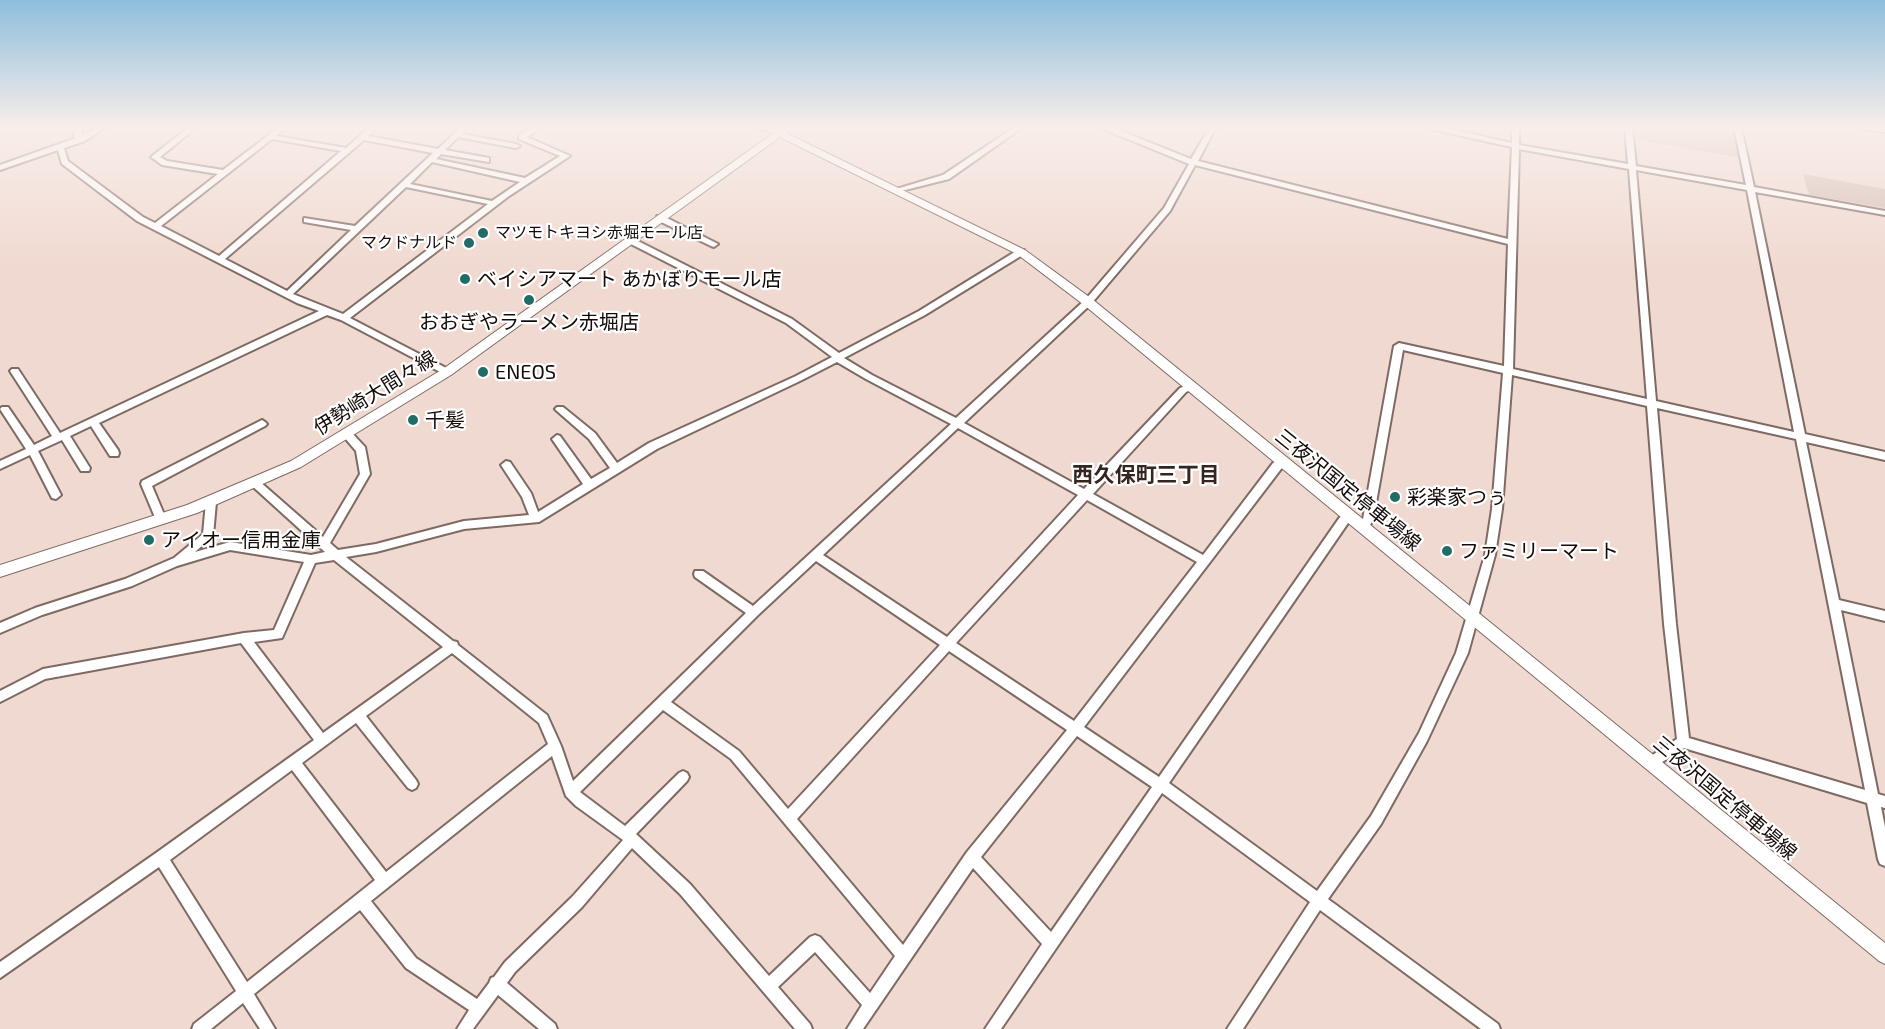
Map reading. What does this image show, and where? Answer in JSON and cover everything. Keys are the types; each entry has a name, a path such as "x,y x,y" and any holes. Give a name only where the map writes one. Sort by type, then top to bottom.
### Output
{"main road":[{"name":"伊勢崎大間々線","path":"0,571 211,502 255,484 347,434 447,372 720,175"},
{"name":"三夜沢国定停車場線","path":"869,175 1021,252 1088,302 1885,955"}],"street":[{"path":"81,175 111,200 155,227 325,312 344,318 447,372"},
{"path":"155,227 222,175"},
{"path":"219,260 318,175"},
{"path":"288,294 415,175"},
{"path":"500,175 527,181"},
{"path":"344,318 493,204 536,175"},
{"path":"897,190 949,175"},
{"path":"571,792 754,612 1088,302 1167,209 1184,175"},
{"path":"1243,175 1512,242"},
{"path":"1234,1029 1319,900 1353,854 1396,786 1462,653 1490,555 1497,509 1508,371 1514,175"},
{"path":"1633,175 1670,624 1683,742"},
{"path":"1675,175 1885,213"},
{"path":"1748,175 1885,859"},
{"path":"405,185 493,204"},
{"path":"660,218 714,244"},
{"path":"307,220 358,229"},
{"path":"630,240 796,325 869,377 959,424 1205,561"},
{"path":"0,628 39,611 128,583 174,562 230,546 311,559 337,556 464,525 535,519 653,446 750,402 943,302 1021,252"},
{"path":"0,465 325,312"},
{"path":"1363,527 1368,520 1399,346 1885,456"},
{"path":"15,371 85,468"},
{"path":"790,821 790,815 1183,390 1190,387"},
{"path":"4,409 32,450 56,495"},
{"path":"560,409 592,436 616,469"},
{"path":"93,422 114,453"},
{"path":"161,519 146,484 262,424"},
{"path":"324,544 365,474 361,450 347,434"},
{"path":"557,439 590,486"},
{"path":"854,1029 972,857 1076,728 1277,466 1283,462"},
{"path":"506,465 527,496 535,519"},
{"path":"255,484 337,556 543,719 571,792 580,802 629,837 685,889 805,1029"},
{"path":"174,562 208,536 211,502"},
{"path":"992,1029 1344,520 1350,516"},
{"path":"816,556 1162,784 1493,1029"},
{"path":"0,697 43,674 244,638 278,635 311,559"},
{"path":"699,574 754,612"},
{"path":"1833,603 1885,616"},
{"path":"244,638 322,741"},
{"path":"0,971 161,858 453,646"},
{"path":"661,702 735,755 897,949 905,955"},
{"path":"357,716 412,784"},
{"path":"1652,762 1683,742 1885,802"},
{"path":"199,1029 555,746"},
{"path":"293,762 384,881"},
{"path":"464,1029 496,983 578,902 629,837 683,777"},
{"path":"972,857 1052,944"},
{"path":"161,858 268,1029"},
{"path":"361,900 411,963 478,1008"},
{"path":"768,987 815,942 870,1004"},
{"path":"496,983 550,1029"}],"shaded area":[{"path":"1803,175 1885,189 1885,208 1809,195"}],"place":[{"name":"マツモトキヨシ赤堀モール店","path":"483,233"},
{"name":"マクドナルド","path":"469,243"},
{"name":"ベイシアマート あかぼりモール店","path":"465,279"},
{"name":"おおぎやラーメン赤堀店","path":"529,300"},
{"name":"ENEOS","path":"483,372"},
{"name":"千髪","path":"413,420"},
{"name":"彩楽家つぅ","path":"1395,497"},
{"name":"アイオー信用金庫","path":"149,540"},
{"name":"ファミリーマート","path":"1447,551"}],"district":[{"name":"西久保町三丁目","path":"1146,475"}]}
